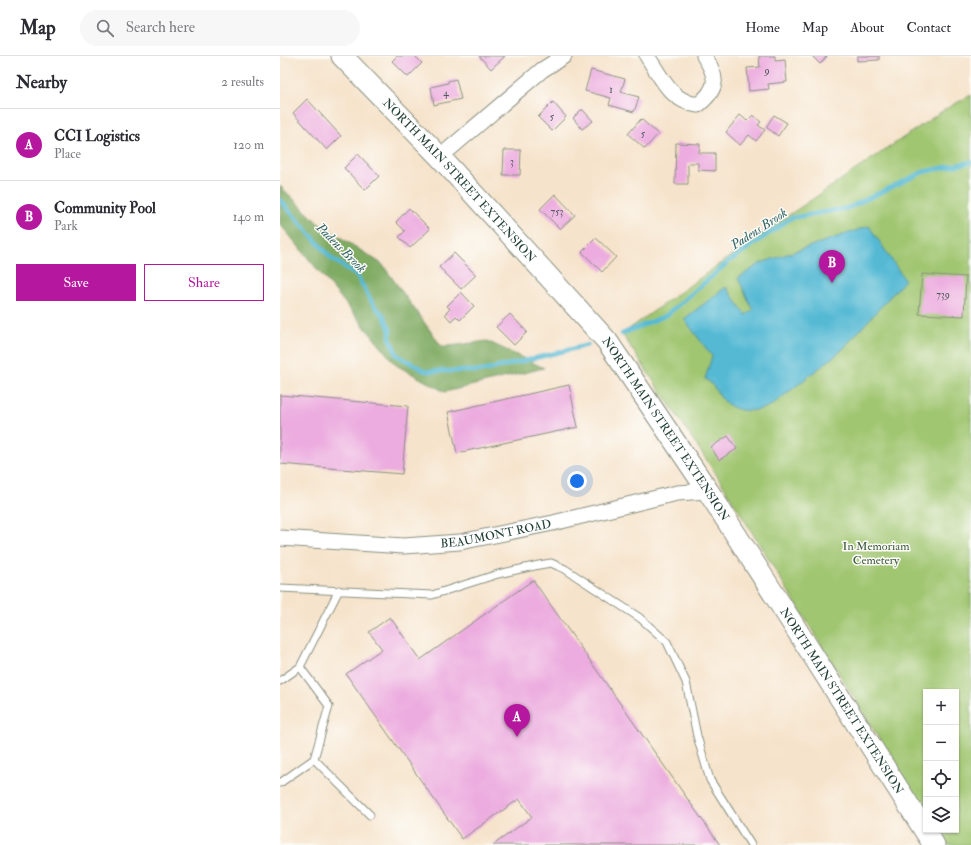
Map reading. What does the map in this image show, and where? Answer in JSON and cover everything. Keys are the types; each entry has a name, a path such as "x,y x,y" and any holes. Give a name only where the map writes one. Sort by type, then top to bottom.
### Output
{"street":[{"name":"NORTH MAIN STREET EXTENSION","path":"342,56 440,157 608,341 708,491 934,845"},
{"path":"440,157 542,70 564,56"},
{"path":"647,56 672,94 687,103 698,105 708,97 715,82 713,69 704,56"},
{"name":"BEAUMONT ROAD","path":"280,538 404,546 460,542 553,523 677,493 708,491"}],"lane":[{"path":"280,588 432,595 498,574 551,563 576,576 640,618 667,642 686,682 697,736 710,780 751,845"},
{"path":"280,681 300,667 339,590"},
{"path":"280,783 314,759 329,706 300,667"},
{"path":"314,759 370,815"}],"green space":[{"name":"In Memoriam Cemetery","path":"971,95 971,845 944,845 937,833 959,833 959,689 923,689 923,810 718,477 622,334 764,232 944,110"},
{"path":"280,186 318,223 382,264 442,347 487,341 544,368 445,392 396,365 280,224"}],"water":[{"path":"869,226 905,280 841,351 772,405 761,409 748,411 736,409 730,406 705,379 712,356 684,319 726,287 746,315 753,310 738,278 761,263"}],"building":[{"path":"397,56 415,56 422,63 408,77 392,61"},
{"path":"479,56 505,56 491,69"},
{"path":"759,56 775,56 775,61 785,60 787,82 768,84 769,89 749,91 747,68 760,67"},
{"path":"812,56 827,56 820,64"},
{"path":"857,56 879,56 879,60 857,61"},
{"path":"591,70 625,79 621,92 639,97 634,112 609,105 611,98 585,91"},
{"path":"456,79 461,99 434,105 431,87 448,83 448,81"},
{"path":"307,99 341,136 327,150 293,113"},
{"path":"553,102 566,117 552,131 538,117"},
{"path":"581,110 583,110 593,121 582,129 573,118"},
{"path":"740,115 747,121 753,115 761,122 758,125 765,130 756,141 749,135 740,145 726,132"},
{"path":"774,115 787,123 778,136 766,127"},
{"path":"641,119 658,134 645,149 628,134"},
{"path":"676,143 700,144 699,153 715,153 715,171 698,170 698,163 688,163 688,184 675,184"},
{"path":"504,150 521,150 520,175 503,175"},
{"path":"358,154 379,176 365,190 344,168"},
{"path":"555,194 575,215 560,229 540,209"},
{"path":"409,208 430,229 410,248 399,237 405,231 396,222"},
{"path":"596,238 616,257 602,272 582,252"},
{"path":"454,253 476,275 461,289 439,267"},
{"path":"922,274 966,277 964,316 919,314"},
{"path":"461,292 474,306 460,320 456,316 451,321 445,314 450,309 447,306"},
{"path":"510,314 527,332 514,345 496,327"},
{"path":"569,385 578,427 457,453 448,412"},
{"path":"280,395 408,406 402,474 280,464"},
{"path":"728,436 737,449 719,460 711,447"},
{"path":"533,580 720,845 493,845 532,817 519,799 462,839 346,674 382,649 369,632 390,617 420,660"}],"waterway":[{"name":"Padens Brook","path":"622,334 667,315 727,263 791,218 848,208 923,172 971,162"},
{"name":"Padens Brook","path":"280,200 331,258 357,276 373,304 384,316 390,330 390,339 397,355 425,371 483,371 588,345"}],"place":[{"name":"Community Pool","path":"832,283"},
{"name":"CCI Logistics","path":"517,737"}]}
